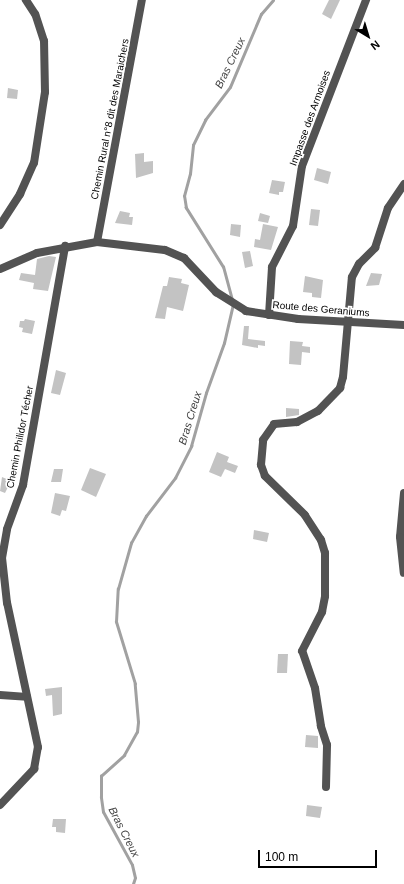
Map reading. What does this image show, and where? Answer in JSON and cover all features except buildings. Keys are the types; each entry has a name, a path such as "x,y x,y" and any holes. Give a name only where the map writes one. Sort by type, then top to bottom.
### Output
{"street":[{"path":"0,225 20,194 34,163 45,92 44,41 34,14 26,0"},
{"name":"Chemin Rural n°8 dit des Maraichers","path":"97,242 142,0"},
{"name":"Impasse des Armoises","path":"269,315 272,266 293,226 302,166 366,0"},
{"path":"326,787 327,745 320,726 315,688 302,652 322,612 325,596 325,553 321,540 305,515 268,481 261,465 263,440 269,429 280,422 297,422 318,411 340,388 343,377 349,293 355,270 375,248 388,208 404,184"},
{"name":"Route des Geraniums","path":"0,269 37,253 65,246 97,242 175,253 187,261 225,300 246,311 269,315 348,322 404,325"},
{"name":"Chemin Philidor Técher","path":"0,805 34,770 38,747 7,603 2,558 7,529 23,485 65,246"},
{"path":"404,493 400,537 404,573"},
{"path":"0,695 27,697"}],"waterway":[{"name":"Bras Creux","path":"232,300 223,267 186,208 184,196 190,174 193,145 205,120 230,87 261,14 273,0"},
{"name":"Bras Creux","path":"133,884 135,878 132,865 103,812 101,797 101,776 124,755 137,732 138,722 135,684 116,622 118,589 131,543 146,516 175,478 191,446 206,393 224,343 233,305"}]}
